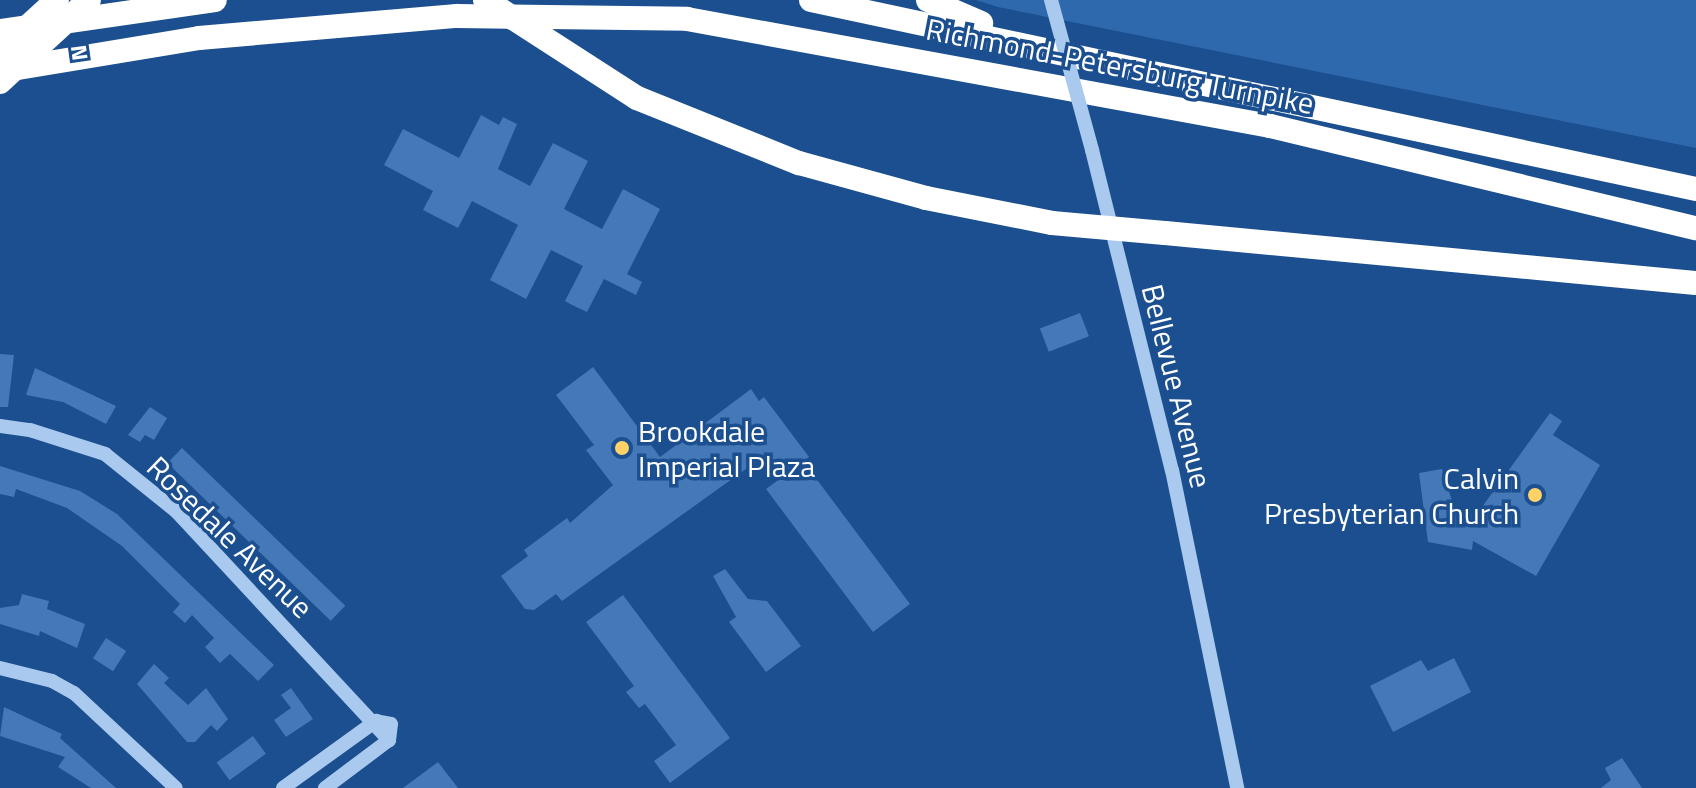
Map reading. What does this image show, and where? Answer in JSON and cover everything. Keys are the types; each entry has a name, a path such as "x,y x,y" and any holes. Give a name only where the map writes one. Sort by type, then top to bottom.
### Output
{"highway":[{"path":"0,52 57,0"},
{"path":"0,82 89,0"},
{"path":"0,31 215,0"},
{"path":"485,0 637,98 799,163 926,198 1052,223 1696,283"},
{"name":"Richmond-Petersburg Turnpike","path":"811,0 1031,44 1696,189"},
{"path":"928,0 1031,44"},
{"name":"Richmond-Petersburg Turnpike","path":"0,71 199,38 442,17 687,19 1256,123 1696,228"}],"street":[{"name":"Bellevue Avenue","path":"1051,0 1172,470 1237,788"},
{"name":"Rosedale Avenue","path":"0,426 105,454 176,511 376,721 389,740 325,788"},
{"path":"0,668 52,681 74,693 176,788"},
{"path":"283,788 376,721"}],"shaded area":[{"path":"976,0 1696,0 1696,148 998,7"}],"building":[{"path":"481,115 499,125 503,117 517,124 498,169 530,186 553,143 588,161 564,209 602,229 623,189 660,209 627,274 642,282 636,295 604,279 587,312 572,305 565,301 583,266 551,250 526,299 490,280 518,225 472,201 458,228 423,210 433,191 384,165 403,129 459,158"},
{"path":"1080,313 1089,336 1049,352 1040,328"},
{"path":"0,354 14,355 8,407 0,407"},
{"path":"593,367 660,457 751,389 759,401 764,397 809,457 803,461 910,604 873,632 766,489 781,478 764,456 562,601 556,594 534,610 525,609 501,576 528,556 524,550 567,518 570,523 613,485 586,450 594,445 556,395"},
{"path":"35,368 116,406 106,424 63,402 26,395"},
{"path":"150,407 167,418 154,440 145,435 140,442 128,435"},
{"name":"Calvin Presbyterian Church","path":"1550,413 1562,421 1553,435 1600,465 1536,576 1473,541 1472,550 1428,542 1419,473 1442,469 1455,510 1477,514"},
{"path":"182,448 345,606 331,621 167,463"},
{"path":"0,466 80,491 117,514 274,665 258,681 230,654 220,663 205,647 214,638 192,615 185,623 173,612 180,604 122,546 67,508 16,489 14,497 0,494"},
{"path":"725,569 748,599 767,601 801,646 766,672 729,622 736,617 713,576"},
{"path":"22,594 49,601 47,609 85,624 77,648 40,631 39,636 0,624 0,608 19,605"},
{"path":"623,595 730,738 670,783 654,761 676,745 645,704 639,708 626,692 634,686 586,622"},
{"path":"106,638 126,651 113,671 93,658"},
{"path":"1454,658 1471,692 1393,732 1370,686 1421,660 1428,671"},
{"path":"154,664 169,678 164,683 188,705 206,688 228,719 217,731 211,725 195,742 187,742 137,684"},
{"path":"291,688 313,719 286,737 274,720 291,708 281,695"},
{"path":"4,707 62,734 60,738 116,788 91,788 58,767 65,757 0,736"},
{"path":"253,736 266,754 230,780 217,762"},
{"path":"1622,758 1642,788 1601,788 1611,780 1605,768"},
{"path":"438,762 458,788 403,788"}],"place":[{"name":"Brookdale Imperial Plaza","path":"622,448"},
{"name":"Calvin Presbyterian Church","path":"1535,495"}]}
